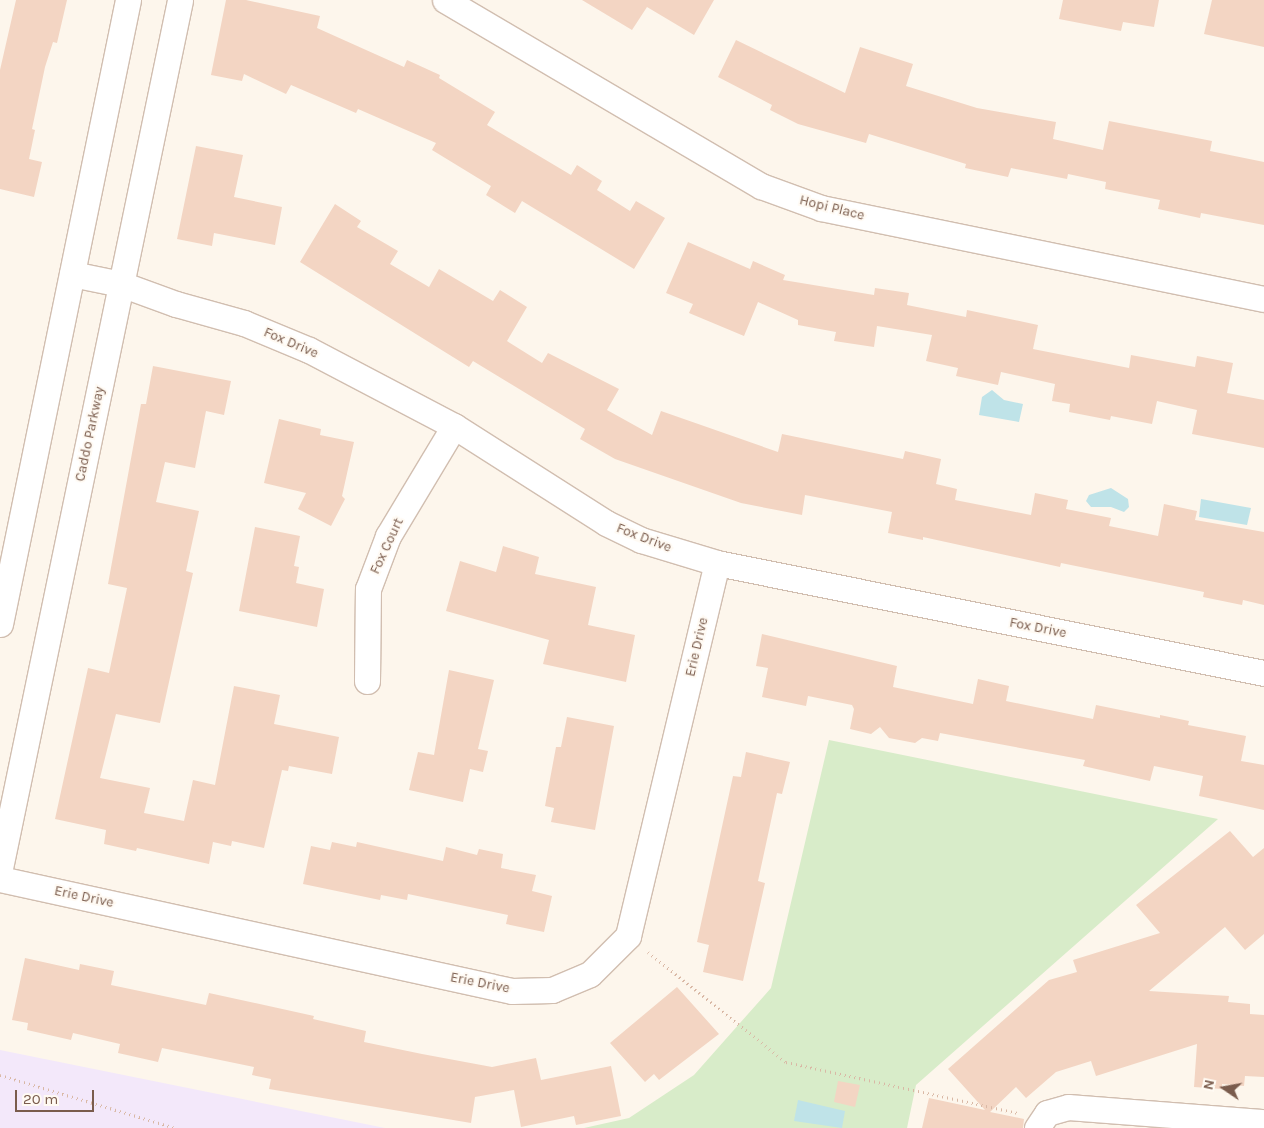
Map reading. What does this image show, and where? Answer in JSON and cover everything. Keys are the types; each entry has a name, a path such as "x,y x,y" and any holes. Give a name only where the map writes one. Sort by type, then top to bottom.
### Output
{"street":[{"path":"0,624 128,0"},
{"name":"Caddo Parkway","path":"0,868 180,0"},
{"name":"Hopi Place","path":"445,0 761,186 821,208 1264,299"},
{"name":"Fox Drive","path":"72,274 122,284 176,304 244,323 309,350 454,426 606,523 641,540 716,563 1264,673"},
{"name":"Fox Court","path":"367,681 368,589 388,536 454,426"},
{"name":"Erie Drive","path":"0,879 512,991 552,990 590,974 628,936 716,563"},
{"path":"1039,1125 1047,1113 1068,1107 1193,1123 1264,1122"}],"path":[{"path":"628,936 786,1062 1032,1116 1039,1125"},
{"path":"0,1075 176,1128"}],"shaded area":[{"path":"0,1050 385,1128 0,1128"}],"green space":[{"path":"829,740 1218,819 916,1085 907,1128 584,1128 629,1118 694,1075 771,988"}],"water":[{"path":"992,390 1004,400 1023,404 1019,422 979,415 982,397"},
{"path":"1111,488 1128,499 1129,507 1124,512 1111,507 1091,507 1086,501 1089,495"},
{"path":"1201,499 1251,508 1247,525 1199,517"},
{"path":"798,1100 845,1111 842,1128 794,1121"}],"building":[{"path":"16,0 67,0 57,43 53,42 45,67 32,129 35,130 29,159 42,162 34,197 0,189 0,70"},
{"path":"226,0 246,0 320,16 317,28 404,67 407,60 440,75 439,78 495,112 487,125 571,175 577,165 602,181 597,190 630,211 636,201 665,218 634,269 522,201 515,213 486,195 491,186 432,150 436,143 358,109 356,113 291,85 286,94 244,74 242,81 211,75"},
{"path":"582,0 714,0 694,35 647,7 632,30"},
{"path":"1063,0 1159,0 1154,27 1123,22 1121,31 1059,19"},
{"path":"1212,0 1264,0 1264,47 1204,34"},
{"path":"736,40 845,93 860,47 913,64 906,86 977,108 1056,122 1053,139 1103,150 1109,121 1212,141 1210,151 1264,162 1264,225 1201,213 1200,218 1158,209 1160,200 1105,189 1106,182 1068,174 1067,179 1011,168 1008,177 965,168 966,164 869,134 866,143 798,124 770,110 772,105 718,77"},
{"path":"196,146 243,155 234,197 282,207 275,245 214,233 212,246 177,239"},
{"path":"335,204 361,221 357,227 398,251 390,264 429,287 439,269 493,301 500,290 527,307 507,341 542,363 548,353 619,389 607,410 652,435 661,411 778,452 782,434 903,459 905,451 941,459 936,484 957,489 955,500 1031,515 1035,493 1068,500 1066,509 1111,518 1109,526 1158,536 1164,504 1197,511 1195,520 1264,532 1264,605 1243,600 1242,605 1203,597 1204,592 1061,563 1060,567 923,537 923,540 888,533 892,512 805,495 802,515 741,503 615,459 580,439 585,429 473,361 469,367 300,262"},
{"path":"688,242 750,269 753,261 785,275 783,280 874,295 875,288 909,293 907,305 966,317 967,310 1038,325 1033,349 1129,368 1131,355 1195,367 1197,356 1233,363 1227,393 1264,400 1264,448 1192,434 1197,410 1157,401 1152,424 1111,416 1110,420 1069,412 1070,404 1052,401 1055,384 1001,372 998,385 956,376 958,368 926,361 932,335 877,326 874,347 834,341 836,332 798,325 798,320 758,302 744,336 689,313 693,304 666,293"},
{"path":"153,366 231,381 224,415 206,411 195,468 165,462 156,502 199,511 186,571 193,573 160,723 116,714 100,778 150,788 144,813 184,821 193,780 215,785 234,686 280,695 274,724 339,737 332,774 289,766 288,771 282,770 264,848 232,841 231,846 213,842 209,864 137,848 136,851 104,844 106,830 55,819 88,668 109,673 127,588 108,584 141,404 146,404"},
{"path":"279,419 321,429 320,435 354,442 342,496 345,499 331,526 298,509 306,493 264,483"},
{"path":"255,527 300,536 294,566 299,567 296,583 324,589 317,627 239,611"},
{"path":"503,546 539,557 535,574 596,587 588,625 635,635 626,682 543,664 549,640 446,611 460,561 496,572"},
{"path":"762,634 897,666 893,687 973,704 978,679 1009,686 1006,701 1093,719 1096,705 1160,718 1160,715 1189,721 1188,725 1246,736 1241,761 1264,765 1264,810 1199,796 1203,776 1154,766 1150,781 1083,766 1085,760 940,733 938,741 922,738 915,743 889,738 880,727 871,734 850,729 854,709 852,705 808,696 806,706 762,697 768,668 756,666"},
{"path":"449,670 494,680 478,749 488,751 483,772 470,769 463,802 409,790 418,752 434,755"},
{"path":"567,717 614,726 595,830 551,822 554,808 545,806 556,747 561,747"},
{"path":"746,752 790,762 782,794 777,793 758,881 765,883 743,981 703,972 709,945 697,942 733,776 741,777"},
{"path":"1230,831 1253,857 1264,848 1264,934 1245,950 1225,927 1149,991 1229,996 1228,1002 1250,1004 1250,1014 1264,1015 1264,1077 1245,1076 1244,1086 1222,1084 1222,1089 1194,1087 1197,1044 1096,1076 1091,1061 1056,1072 1026,1098 1016,1087 990,1112 1024,1119 1023,1128 922,1128 929,1098 985,1110 948,1069 1049,980 1077,972 1073,960 1160,933 1136,905"},
{"path":"332,842 356,847 357,842 443,861 446,847 477,855 479,849 503,854 501,868 536,875 532,891 552,896 544,932 506,924 508,915 408,894 407,900 381,895 380,900 303,884 311,846 330,850"},
{"path":"25,958 79,970 80,964 114,971 111,985 206,1005 209,993 314,1016 313,1019 366,1031 364,1042 422,1054 492,1067 536,1058 541,1080 611,1066 621,1116 576,1125 574,1116 521,1127 514,1090 475,1097 471,1123 269,1089 271,1079 252,1075 254,1067 162,1048 158,1062 118,1053 120,1044 73,1033 71,1040 27,1030 28,1023 12,1020"},
{"path":"677,987 719,1034 659,1080 654,1074 645,1082 610,1043"},
{"path":"838,1081 860,1085 855,1107 834,1102"}]}
